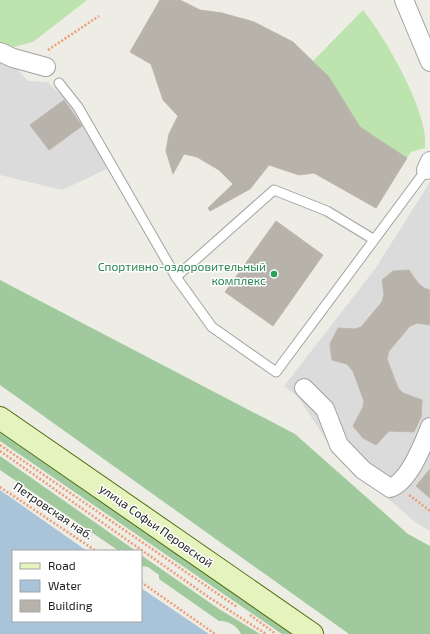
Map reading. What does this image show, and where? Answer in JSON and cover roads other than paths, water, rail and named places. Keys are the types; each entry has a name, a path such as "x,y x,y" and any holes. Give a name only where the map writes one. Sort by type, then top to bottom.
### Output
{"main road":[{"name":"улица Софьи Перовской","path":"0,418 312,634"}],"street":[{"path":"404,0 430,62"},
{"path":"0,52 38,65"},
{"path":"304,388 325,409 339,445 363,470 390,488 398,486 415,461 430,427"}],"lane":[{"path":"59,83 78,107 176,277 212,328 276,372 428,166"},
{"path":"176,277 274,190 327,211 373,239"}],"water":[{"path":"0,490 86,550 12,550 12,622 142,622 142,589 209,634 0,634"}],"place":[{"name":"Спортивно-оздоровительный комплекс","path":"274,274"}]}
